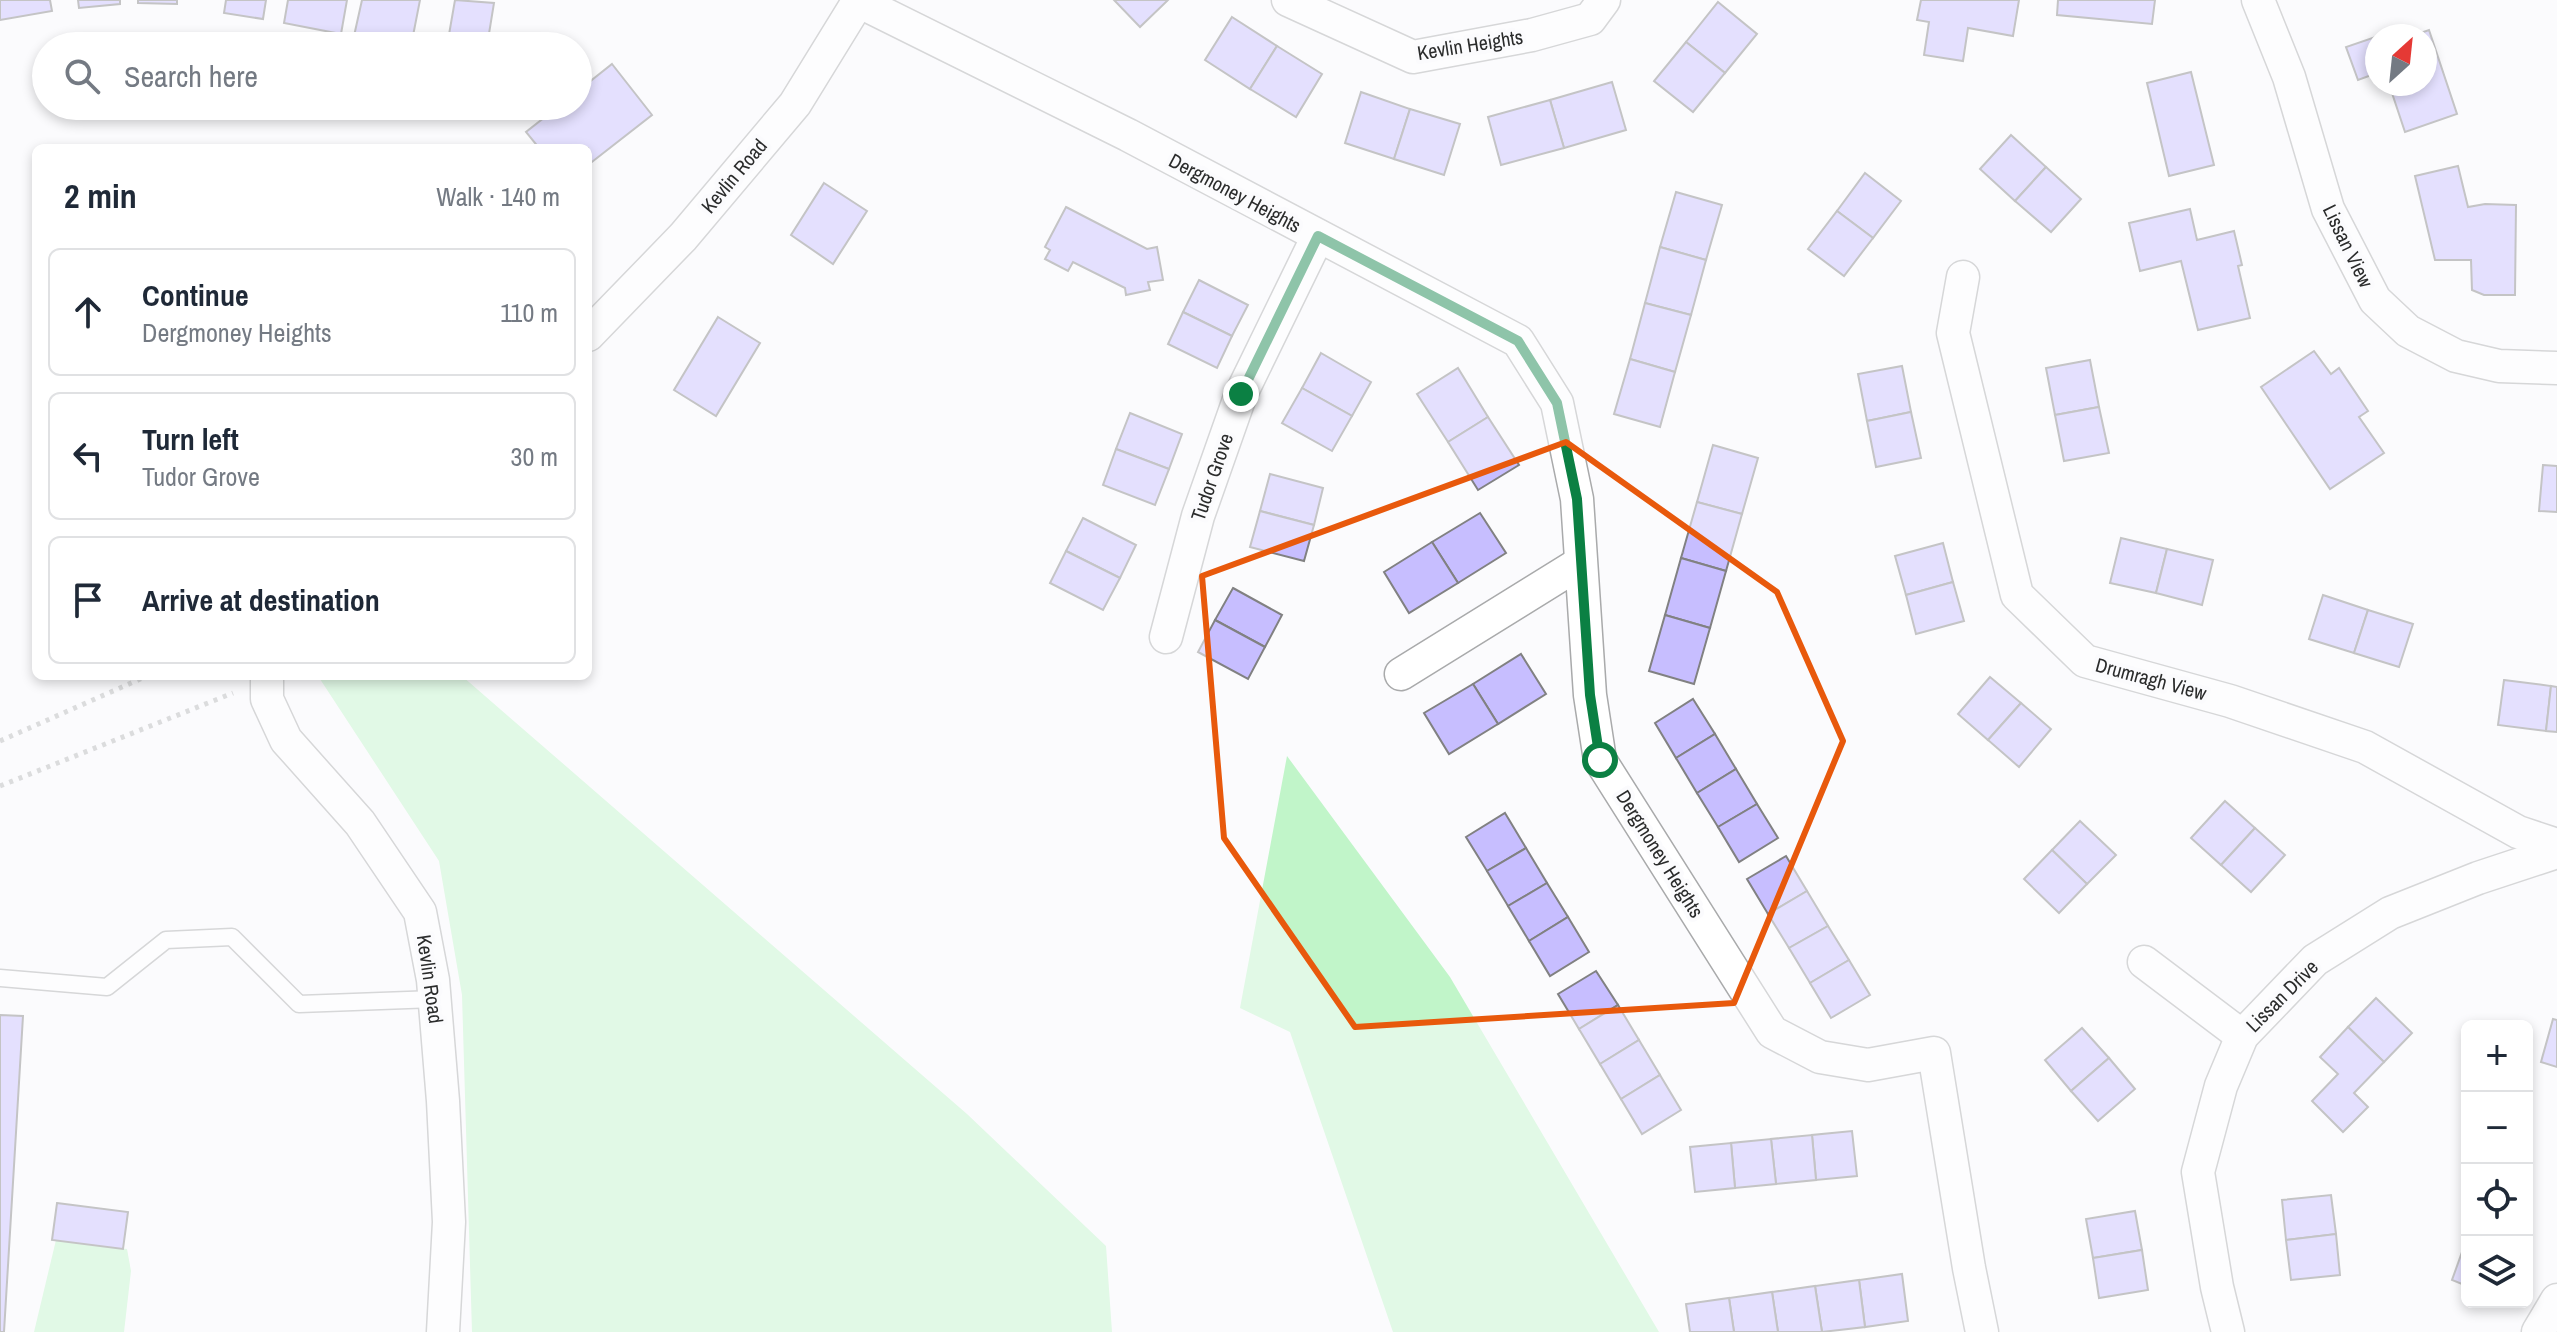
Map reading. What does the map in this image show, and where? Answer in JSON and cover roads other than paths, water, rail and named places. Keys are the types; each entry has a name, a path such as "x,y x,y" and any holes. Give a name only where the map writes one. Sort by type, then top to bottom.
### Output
{"street":[{"name":"Kevlin Heights","path":"1288,0 1413,57 1532,35 1590,19 1604,0"},
{"name":"Lissan View","path":"2258,0 2289,77 2328,209 2375,300 2408,331 2456,356 2499,366 2557,368"},
{"name":"Dergmoney Heights","path":"858,1 1128,135 1518,341 1557,403 1577,499 1590,695 1600,760 1772,1032 1820,1057 1868,1065 1934,1053 1982,1332"},
{"name":"Kevlin Road","path":"592,331 683,237 795,104 858,1"},
{"name":"Tudor Grove","path":"1166,637 1198,516 1241,394 1318,236"},
{"name":"Drumragh View","path":"1963,277 1953,333 2017,595 2085,661 2230,701 2365,747 2518,832 2557,845"},
{"path":"1401,674 1580,563"},
{"name":"Kevlin Road","path":"253,683 267,699 286,740 360,823 420,912 435,999 449,1222 443,1332"},
{"name":"Lissan Drive","path":"2228,1332 2217,1287 2198,1172 2221,1086 2242,1036 2315,960 2390,913 2478,878 2557,852"},
{"path":"2144,962 2242,1036"},
{"path":"2538,1332 2557,1300"}],"lane":[{"path":"0,978 107,987 166,940 232,937 299,1004 435,999"}]}
